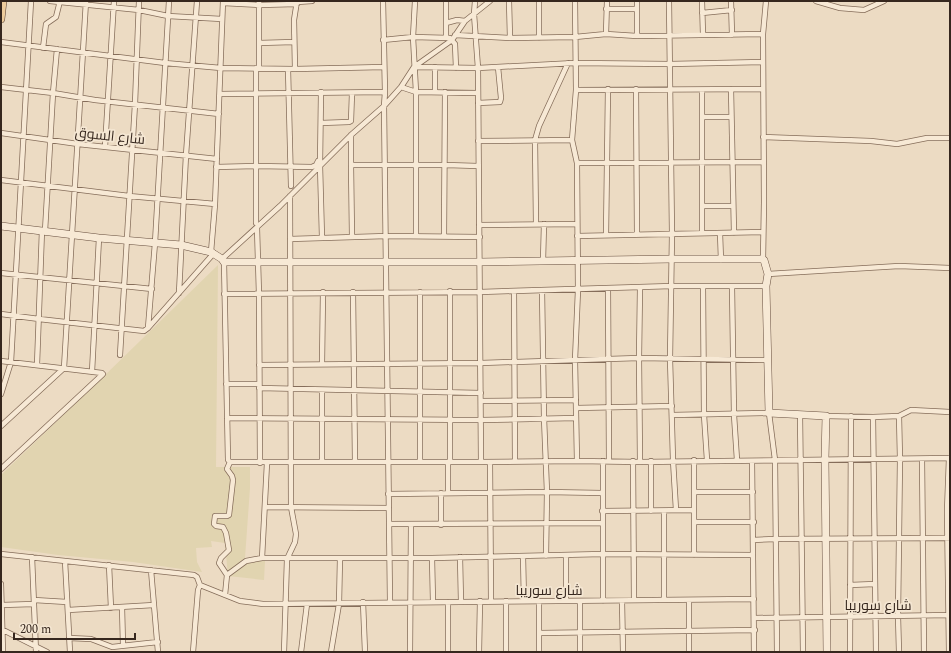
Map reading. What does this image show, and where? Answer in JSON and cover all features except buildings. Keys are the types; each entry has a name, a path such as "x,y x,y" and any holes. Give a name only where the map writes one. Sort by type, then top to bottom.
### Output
{"main road":[{"path":"1,19 3,1"}],"street":[{"path":"1,394 11,362 31,1"},
{"path":"50,1 86,3 139,10 168,16 196,16 222,19"},
{"path":"105,147 114,1"},
{"path":"120,355 131,150 135,104 139,1"},
{"path":"148,328 155,243 169,1"},
{"path":"179,293 183,202 197,1"},
{"path":"1,314 144,331 148,328 213,253 223,2 260,3 312,1"},
{"path":"383,1 390,602"},
{"path":"414,1 413,37 416,92 416,236"},
{"path":"446,1 446,38"},
{"path":"475,1 474,14 478,68 482,462"},
{"path":"230,462 228,460 223,261 256,226 290,196 351,135 384,106 401,87 414,67 454,37 465,21 490,1"},
{"path":"509,1 510,38"},
{"path":"539,1 539,38"},
{"path":"575,1 576,90 572,140 577,163 578,290 575,360 577,461"},
{"path":"606,1 606,34"},
{"path":"637,1 637,36"},
{"path":"669,1 672,234 670,359 676,510"},
{"path":"702,1 703,36"},
{"path":"731,1 732,35"},
{"path":"766,1 763,34 763,260 765,262 768,274 766,286 767,360 769,413 775,460 777,652"},
{"path":"816,1 840,8 864,10 884,1"},
{"path":"43,48 46,24 56,17 60,2"},
{"path":"295,69 294,20 297,2"},
{"path":"1,426 64,368 68,322 86,3"},
{"path":"260,3 256,93 256,226 259,294 260,463"},
{"path":"606,9 637,8"},
{"path":"702,13 732,10"},
{"path":"446,23 457,20 465,21"},
{"path":"383,40 413,37 539,38 606,34 637,36 763,34"},
{"path":"454,37 457,53 456,68"},
{"path":"1,42 137,60 221,68 295,69 384,67"},
{"path":"259,43 294,42"},
{"path":"37,365 40,276 48,186 57,49"},
{"path":"414,67 478,68 568,63 670,64 763,62"},
{"path":"536,224 535,140 539,126 568,63"},
{"path":"435,67 435,92"},
{"path":"478,103 500,102 501,98 498,67"},
{"path":"288,69 291,186"},
{"path":"1,87 53,93 80,99 219,114"},
{"path":"401,87 416,92 478,93"},
{"path":"606,235 608,89"},
{"path":"636,89 637,234"},
{"path":"576,90 763,90"},
{"path":"702,90 702,233"},
{"path":"731,90 734,233"},
{"path":"321,92 320,165 322,238"},
{"path":"220,94 385,92"},
{"path":"444,236 446,165 445,92"},
{"path":"321,123 351,121 352,93"},
{"path":"702,117 731,117"},
{"name":"شارع السوق","path":"1,133 78,144 217,159"},
{"path":"351,135 352,237"},
{"path":"763,137 871,141 897,144 927,138 950,138"},
{"path":"478,141 572,140"},
{"path":"216,167 314,166 321,158"},
{"path":"577,163 701,161 763,162"},
{"path":"351,165 478,166"},
{"path":"1,180 129,196 215,204"},
{"path":"284,652 287,559 295,542 296,534 291,507 290,196"},
{"path":"702,206 733,206"},
{"path":"543,261 544,224"},
{"path":"479,225 577,224"},
{"path":"1,226 99,238 181,245 213,253 223,261 258,263 672,259 763,260"},
{"path":"577,236 763,232"},
{"path":"720,233 721,260"},
{"path":"290,239 386,236 480,237"},
{"path":"92,372 99,238"},
{"path":"768,274 899,266 950,268"},
{"path":"1,272 152,289"},
{"path":"224,294 290,292 480,292 672,286 766,286"},
{"path":"703,287 704,415 707,460"},
{"path":"732,287 734,415 737,460"},
{"path":"608,288 609,462"},
{"path":"640,288 640,462"},
{"path":"514,290 515,461"},
{"path":"542,290 547,492 546,556"},
{"path":"448,493 450,419 450,291"},
{"path":"322,364 323,292"},
{"path":"353,292 355,462"},
{"path":"420,292 420,462"},
{"path":"259,365 543,362 639,358 703,360 733,358 767,360"},
{"path":"1,361 102,373 102,375 1,469"},
{"path":"226,384 291,389 481,393"},
{"path":"322,390 322,462"},
{"path":"481,401 576,400"},
{"path":"576,408 672,406"},
{"path":"672,415 734,415 769,413 873,417 899,416 911,410 950,412"},
{"path":"800,415 803,652"},
{"path":"826,416 827,652"},
{"path":"850,416 850,652"},
{"path":"899,416 899,652"},
{"path":"873,417 876,652"},
{"path":"227,418 323,420 388,418 481,420 576,418"},
{"path":"230,462 651,462 673,460 800,460 825,458 874,460 900,458 950,458 949,652"},
{"path":"922,459 924,652"},
{"path":"694,460 694,555"},
{"path":"752,460 754,522 754,652"},
{"path":"603,461 603,601"},
{"path":"225,595 227,575 219,563 221,558 229,550 226,533 222,527 214,524 215,516 227,516 230,513 233,478 226,469 230,462"},
{"path":"262,558 267,462"},
{"path":"490,462 491,601"},
{"path":"633,462 634,600"},
{"path":"651,462 651,511"},
{"path":"388,494 490,492 602,493"},
{"path":"694,492 753,492"},
{"path":"441,493 441,525"},
{"path":"265,507 389,508"},
{"path":"602,511 694,510"},
{"path":"664,511 664,600"},
{"path":"694,522 754,522"},
{"path":"389,524 441,525 603,523"},
{"path":"410,652 411,525"},
{"path":"753,540 949,538"},
{"path":"1,554 151,570 158,652"},
{"path":"227,575 246,561 262,558 432,558 603,554 753,555"},
{"path":"523,556 524,601"},
{"path":"566,556 566,601"},
{"path":"32,557 36,652"},
{"path":"460,557 461,602"},
{"path":"331,652 339,604 340,558"},
{"path":"432,558 432,602"},
{"path":"65,561 70,652"},
{"path":"109,565 110,608"},
{"name":"شارع سوريبا","path":"151,570 194,575 197,577 200,585 248,603 339,604 364,602 754,599"},
{"path":"1,584 3,652"},
{"path":"850,585 875,584"},
{"path":"193,652 198,590 200,585"},
{"path":"622,600 623,652"},
{"path":"689,600 689,652"},
{"path":"506,601 506,652"},
{"path":"539,601 539,652"},
{"path":"580,601 580,652"},
{"path":"2,605 34,602 67,602"},
{"path":"364,602 365,652"},
{"path":"448,602 448,652"},
{"path":"479,652 480,602"},
{"path":"301,652 307,604"},
{"path":"68,610 154,605"},
{"path":"122,607 124,645"},
{"name":"شارع سوريبا","path":"755,618 803,616 949,615"},
{"path":"2,629 47,652"},
{"path":"539,633 754,630"},
{"path":"69,638 91,639 112,649 124,645 158,642"}],"shaded area":[{"path":"218,265 216,467 250,467 245,558 265,561 264,580 228,576 225,543 211,541 212,547 196,548 197,562 202,572 133,562 58,555 1,547 1,475"}]}
